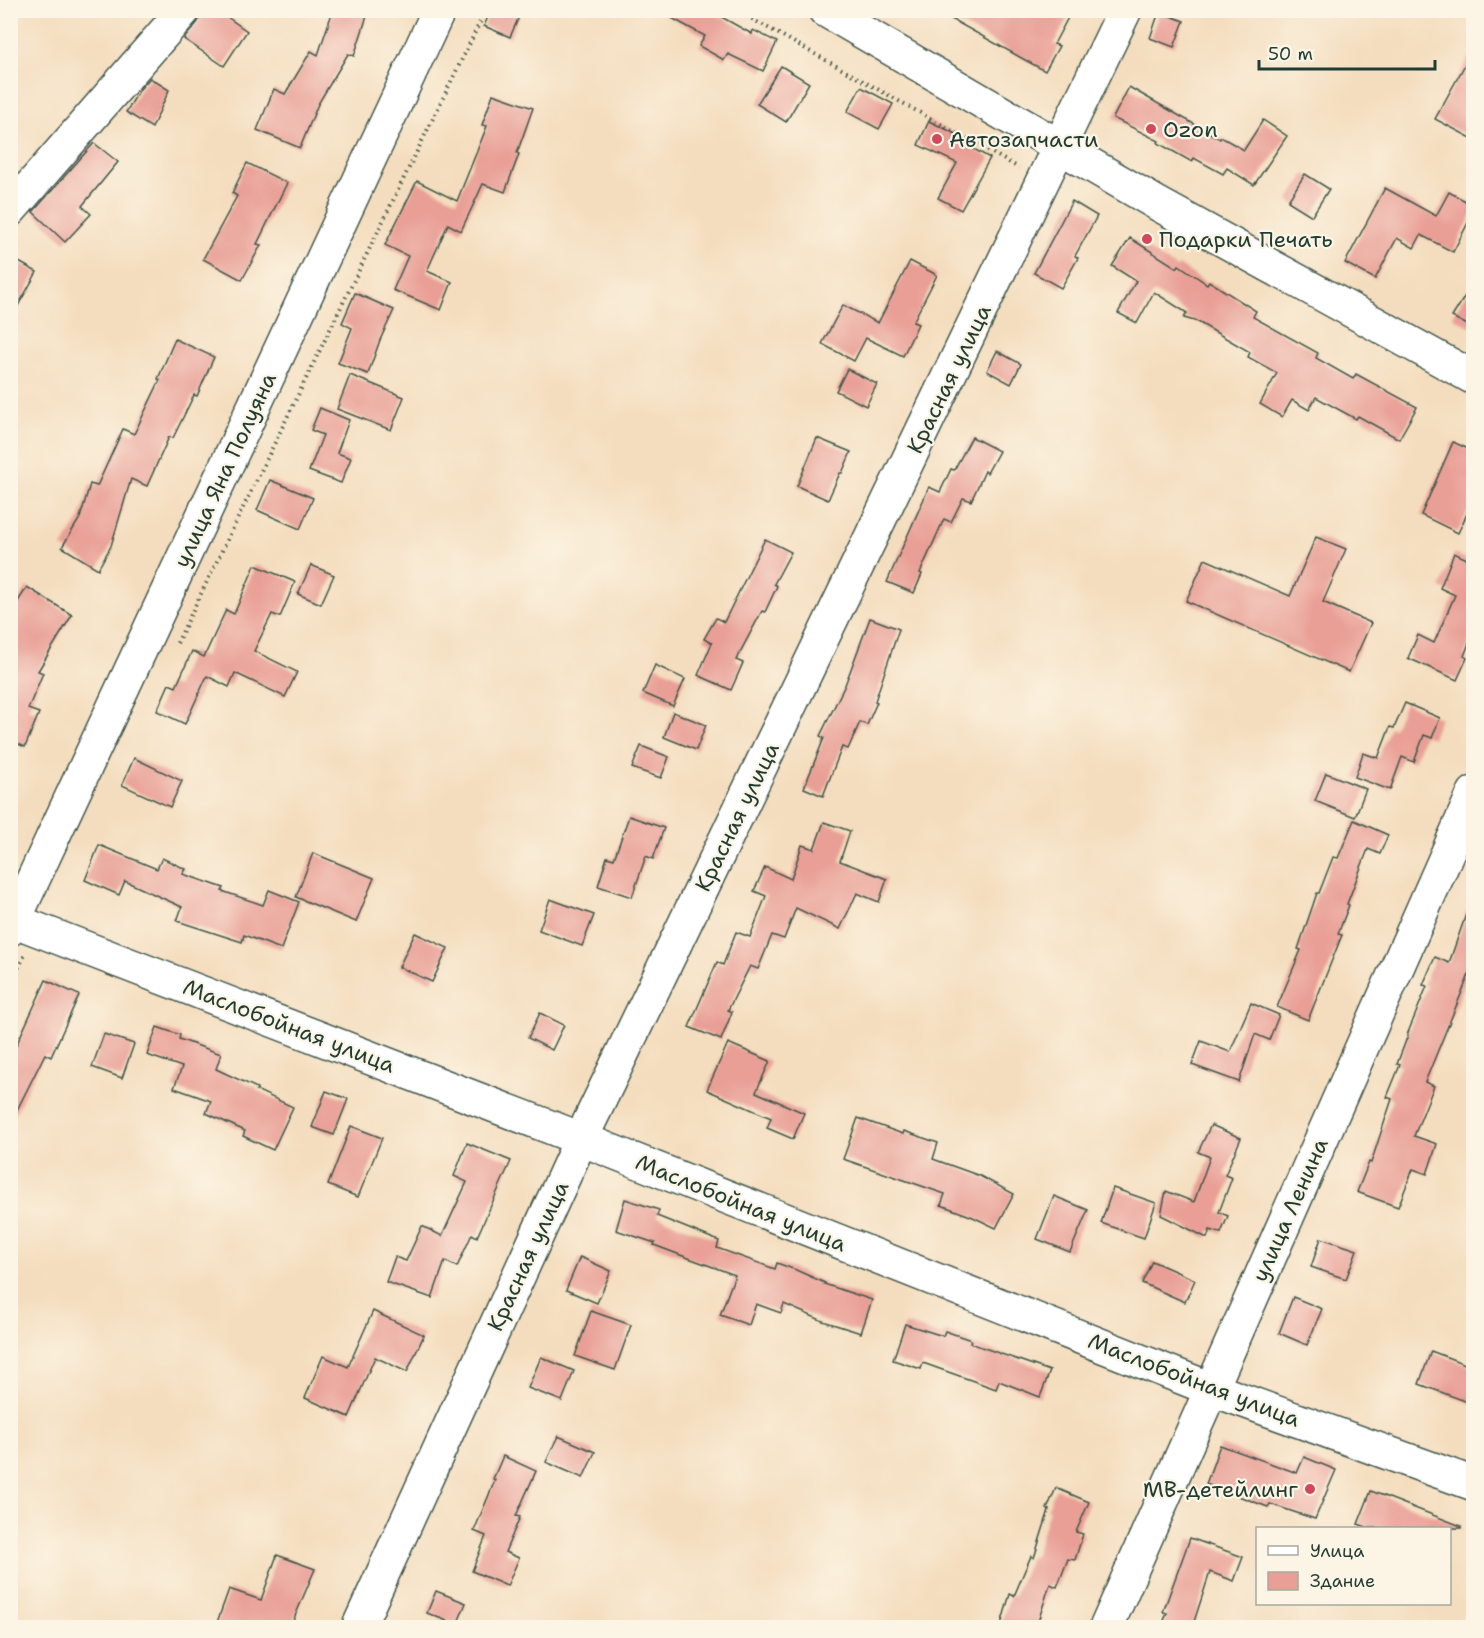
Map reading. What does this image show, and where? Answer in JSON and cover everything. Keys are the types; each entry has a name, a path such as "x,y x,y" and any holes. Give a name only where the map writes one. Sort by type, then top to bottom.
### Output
{"street":[{"path":"10,210 184,10"},
{"name":"улица Яна Полуяна","path":"18,925 439,10"},
{"path":"825,10 1158,204 1473,378"},
{"name":"Красная улица","path":"358,1628 582,1139 1125,10"},
{"name":"улица Ленина","path":"1106,1628 1473,793"},
{"name":"Маслобойная улица","path":"18,925 582,1139 1211,1389 1473,1484"}],"path":[{"path":"173,651 486,10"},
{"path":"736,10 1044,182"},
{"path":"10,984 18,925"}],"building":[{"path":"202,10 217,10 247,31 224,66 184,39 198,22"},
{"path":"333,10 369,10 354,56 348,54 318,104 300,148 257,130 274,89 285,94 311,51 318,55"},
{"path":"491,10 522,10 510,37 484,26"},
{"path":"657,10 709,10 752,34 753,30 777,42 763,71 728,54 724,60 699,46 705,36"},
{"path":"935,10 1072,10 1054,44 1059,46 1045,71"},
{"path":"1159,12 1184,21 1174,47 1150,38"},
{"path":"1473,50 1473,139 1435,119"},
{"path":"781,66 809,83 786,122 757,104"},
{"path":"150,78 169,90 152,128 126,112 140,89"},
{"path":"861,87 893,104 879,129 847,112"},
{"path":"1129,87 1220,139 1221,137 1244,150 1263,120 1287,136 1254,185 1227,168 1223,174 1194,158 1192,162 1158,143 1159,141 1113,118"},
{"path":"493,94 533,108 505,192 483,184 461,231 448,224 427,271 452,282 441,310 393,290 408,256 385,245 417,181 457,201 487,126 482,125"},
{"path":"929,121 956,134 954,138 990,158 961,210 938,198 957,163 918,145"},
{"path":"94,143 118,162 82,206 91,214 65,242 33,212"},
{"path":"247,163 287,183 257,244 261,245 242,280 203,259 237,196 232,193"},
{"path":"1305,174 1329,189 1312,216 1288,201"},
{"path":"1385,188 1436,216 1449,192 1473,205 1473,213 1453,252 1421,235 1414,248 1397,238 1375,279 1345,263"},
{"path":"1072,201 1097,216 1061,288 1034,273"},
{"path":"1130,238 1177,268 1179,265 1207,284 1209,281 1256,311 1253,317 1318,353 1316,358 1353,379 1356,374 1417,407 1399,439 1358,416 1356,419 1316,397 1309,410 1292,400 1282,417 1260,404 1277,373 1248,357 1250,352 1198,322 1184,318 1187,313 1154,292 1137,323 1118,313 1136,281 1112,266"},
{"path":"10,257 37,272 10,320"},
{"path":"910,261 937,275 913,322 918,324 903,356 866,338 854,361 822,344 843,305 878,323"},
{"path":"1473,283 1473,328 1452,317"},
{"path":"355,293 394,310 368,374 338,363 352,328 342,323"},
{"path":"175,339 214,357 197,396 194,395 173,438 169,437 147,486 131,479 111,546 98,569 62,547 80,518 90,484 97,486 123,429 134,434 160,380 158,379"},
{"path":"997,351 1021,364 1011,384 987,371"},
{"path":"847,369 877,384 866,406 836,391"},
{"path":"350,375 404,397 391,430 337,409"},
{"path":"320,408 349,420 337,453 351,458 341,483 309,471 323,435 311,430"},
{"path":"972,437 999,451 987,473 985,471 971,501 963,498 951,522 944,519 920,573 922,574 914,593 887,582 929,487 940,492 951,469 954,470"},
{"path":"817,438 851,452 828,500 797,486"},
{"path":"1453,442 1473,451 1473,501 1458,533 1421,515"},
{"path":"270,480 313,498 300,529 257,510"},
{"path":"1316,537 1346,549 1323,602 1371,623 1349,672 1186,601 1205,559 1290,596"},
{"path":"765,539 791,552 774,584 777,586 765,612 762,611 736,660 743,663 731,690 698,675 712,643 704,639 716,618 724,622"},
{"path":"1473,550 1473,633 1464,656 1467,658 1457,680 1408,658 1418,635 1434,643 1455,595 1440,588 1454,553 1469,560"},
{"path":"255,565 295,582 280,617 272,614 254,651 297,672 285,697 235,673 229,687 207,676 185,724 157,711 169,684 176,687 192,651 204,657 226,610 234,614"},
{"path":"311,565 334,575 321,604 298,594"},
{"path":"27,587 72,615 38,671 43,673 28,709 39,713 25,747 14,742 11,750 10,614"},
{"path":"870,618 899,629 875,701 877,702 867,725 860,722 848,749 842,747 823,796 804,788 824,738 820,736 845,685"},
{"path":"655,665 685,679 673,706 643,693"},
{"path":"1405,703 1440,718 1432,738 1424,735 1414,762 1402,757 1390,790 1355,777 1363,753 1378,758 1390,727 1394,728"},
{"path":"673,712 706,725 696,750 664,737"},
{"path":"641,746 669,757 661,778 632,768"},
{"path":"134,758 182,781 170,807 122,785"},
{"path":"1326,773 1366,789 1355,817 1315,801"},
{"path":"629,816 664,828 653,859 646,856 632,897 598,886 607,857 614,859"},
{"path":"1354,820 1388,835 1380,854 1368,849 1347,904 1349,905 1338,934 1342,935 1308,1020 1277,1007 1301,950 1298,949 1317,893 1319,893 1333,857 1338,858"},
{"path":"824,822 850,831 840,861 887,879 879,902 857,893 840,929 796,908 784,939 772,935 758,969 750,966 728,1010 732,1012 721,1040 689,1027 717,962 723,965 736,932 750,937 766,896 754,891 765,867 791,879 802,845 814,849"},
{"path":"99,845 157,869 162,858 186,869 183,874 263,905 269,890 299,902 281,949 244,935 242,942 177,921 182,907 125,881 119,895 85,880"},
{"path":"313,853 374,878 356,922 296,897"},
{"path":"550,899 594,915 582,946 539,930"},
{"path":"1471,900 1473,901 1473,965 1425,1082 1434,1086 1414,1136 1437,1144 1427,1174 1413,1169 1398,1207 1357,1192 1369,1162 1371,1163 1392,1099 1387,1097 1400,1065 1397,1064 1407,1035 1427,986 1423,985 1435,957 1449,963"},
{"path":"415,933 448,948 432,982 399,967"},
{"path":"46,980 79,995 51,1057 45,1054 10,1124 10,1059"},
{"path":"1251,1003 1279,1015 1269,1040 1255,1034 1239,1082 1192,1065 1201,1041 1230,1052"},
{"path":"540,1013 564,1025 552,1050 528,1038"},
{"path":"157,1027 180,1035 179,1039 221,1054 216,1069 293,1107 273,1150 243,1136 245,1131 206,1113 211,1101 174,1088 182,1067 147,1055"},
{"path":"104,1034 134,1044 122,1078 92,1067"},
{"path":"728,1043 770,1061 756,1092 804,1113 793,1139 767,1128 771,1118 707,1090"},
{"path":"326,1091 348,1099 334,1135 312,1127"},
{"path":"858,1118 903,1134 904,1131 938,1143 933,1159 980,1176 1014,1194 996,1228 941,1205 945,1194 843,1159"},
{"path":"1211,1125 1241,1138 1225,1175 1232,1178 1219,1212 1228,1216 1221,1233 1210,1230 1207,1238 1161,1215 1166,1191 1194,1202 1210,1157 1198,1152"},
{"path":"351,1126 382,1138 358,1197 328,1185"},
{"path":"467,1143 511,1161 477,1237 472,1234 457,1267 445,1261 432,1298 386,1282 395,1257 406,1261 422,1226 442,1236 467,1182 454,1176"},
{"path":"1113,1188 1156,1203 1144,1238 1101,1223"},
{"path":"1054,1196 1088,1210 1070,1252 1037,1239"},
{"path":"625,1199 659,1210 657,1216 719,1241 717,1248 775,1269 777,1263 824,1284 872,1300 861,1333 823,1321 784,1304 781,1313 756,1304 749,1325 720,1315 735,1275 616,1230"},
{"path":"1321,1238 1357,1250 1346,1279 1311,1267"},
{"path":"580,1257 611,1271 597,1303 566,1290"},
{"path":"1152,1261 1195,1280 1185,1302 1142,1283"},
{"path":"1293,1297 1322,1309 1307,1345 1279,1333"},
{"path":"373,1311 424,1335 407,1372 375,1357 349,1417 305,1398 323,1356 348,1367"},
{"path":"591,1311 631,1325 615,1370 575,1356"},
{"path":"905,1324 943,1336 945,1331 971,1340 970,1343 1050,1371 1040,1397 999,1381 996,1389 923,1363 921,1369 893,1360"},
{"path":"1431,1351 1473,1367 1473,1404 1419,1384"},
{"path":"541,1357 574,1371 562,1401 528,1388"},
{"path":"558,1436 595,1452 583,1478 546,1462"},
{"path":"1220,1445 1297,1473 1304,1457 1336,1470 1315,1519 1270,1504 1268,1507 1206,1484"},
{"path":"503,1456 536,1471 516,1516 520,1517 505,1552 519,1558 507,1586 472,1571 486,1536 474,1531"},
{"path":"1056,1488 1089,1502 1076,1532 1083,1534 1075,1560 1068,1559 1057,1587 1050,1584 1036,1628 1000,1628 1010,1594 1014,1596 1031,1556 1034,1558 1049,1510 1047,1509"},
{"path":"1371,1491 1461,1526 1461,1528 1366,1527 1358,1524"},
{"path":"1190,1538 1243,1557 1234,1581 1210,1572 1192,1628 1161,1628 1167,1613 1163,1612"},
{"path":"277,1555 315,1569 290,1628 215,1628 229,1589 261,1600"},
{"path":"436,1591 466,1603 457,1625 427,1613"}],"place":[{"name":"Ozon","path":"1151,129"},
{"name":"Автозапчасти","path":"937,139"},
{"name":"Подарки Печать","path":"1147,239"},
{"name":"MB-детейлинг","path":"1310,1489"}]}
